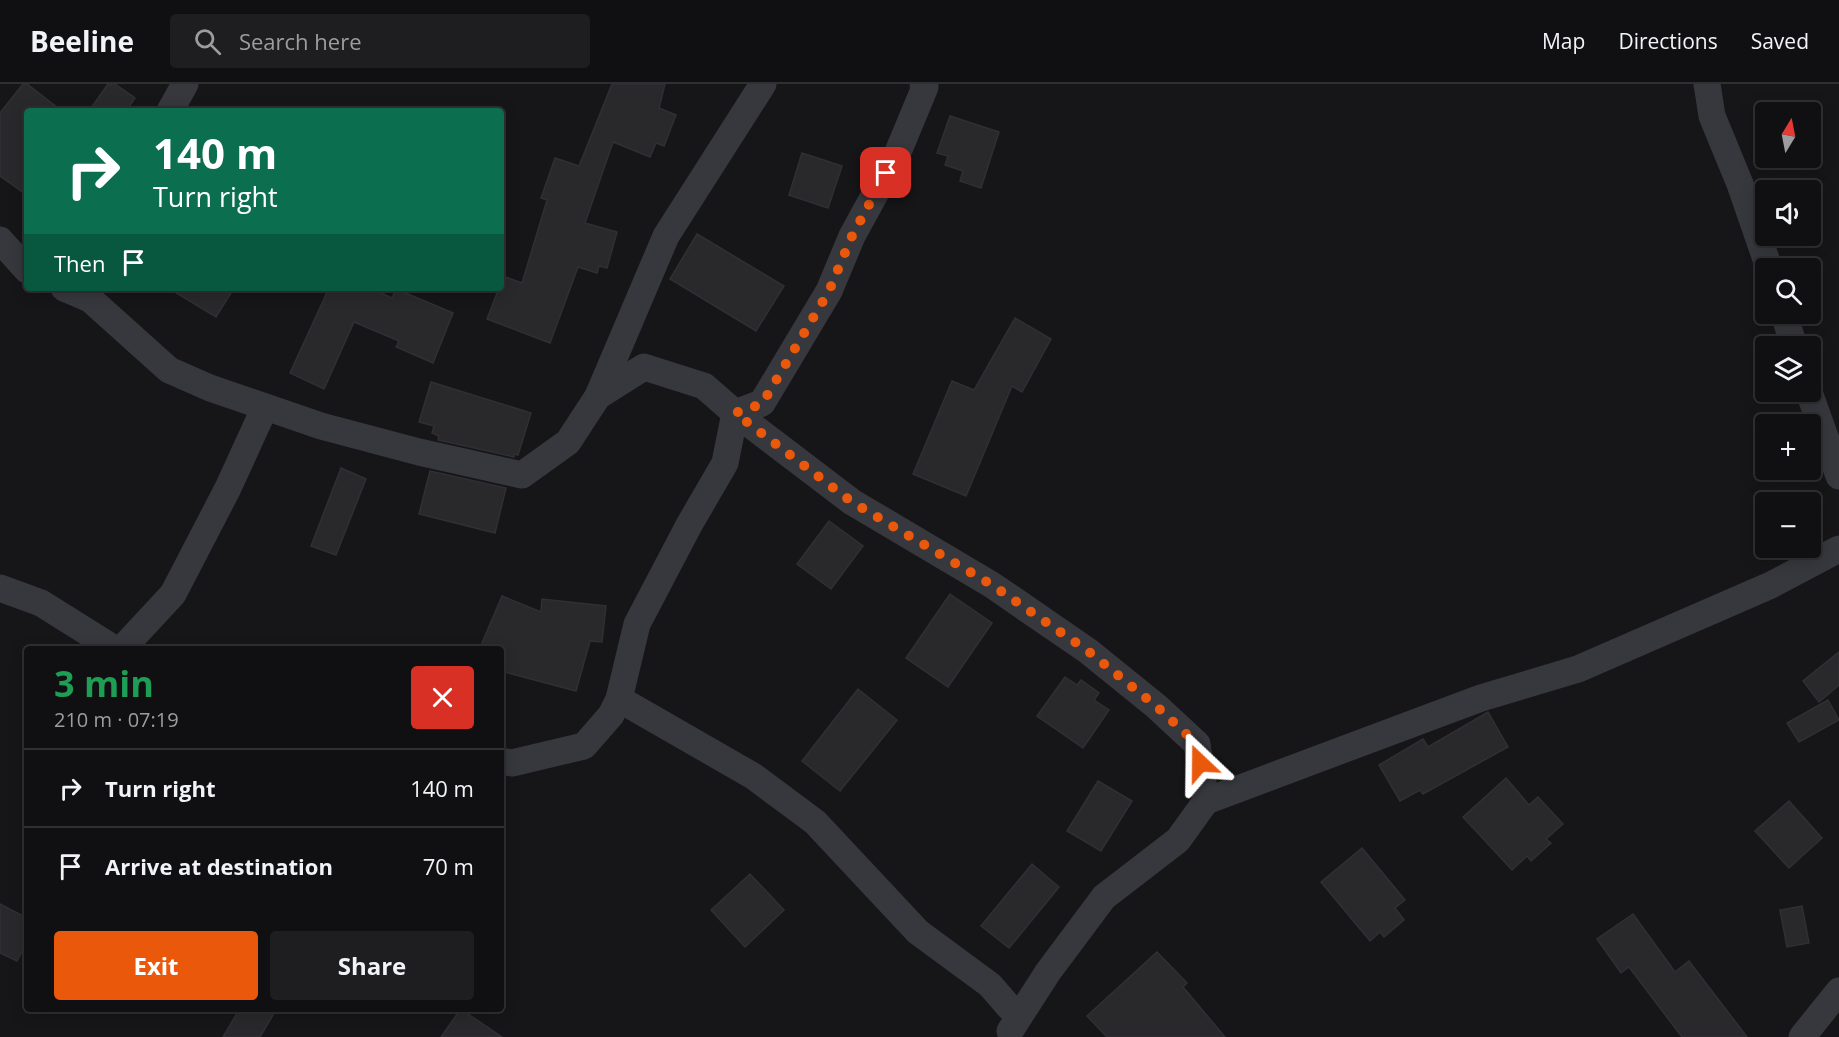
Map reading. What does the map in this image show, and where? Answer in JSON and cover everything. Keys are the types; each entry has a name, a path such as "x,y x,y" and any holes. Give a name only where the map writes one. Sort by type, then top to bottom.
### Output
{"street":[{"path":"172,108 185,84"},
{"path":"72,291 90,299 169,370 210,388 321,426 419,452 522,475 568,442 598,396 666,236 763,84"},
{"path":"735,413 762,404 829,291 852,236 898,152 925,87 923,84"},
{"path":"1707,84 1712,116 1740,184 1766,258"},
{"path":"0,240 24,267"},
{"path":"598,396 644,367 704,387 852,502 992,585 1088,651 1156,706 1197,744 1206,801"},
{"path":"1813,402 1839,476"},
{"path":"125,646 172,594 228,488 265,407"},
{"path":"504,762 512,763 584,746 611,715 619,699 637,624 689,525 725,463 735,413"},
{"path":"619,699 753,776 816,822 918,932 990,985 1009,1019 1048,972 1104,897 1178,840 1206,801 1480,698 1578,669 1771,585 1839,549"},
{"path":"0,588 41,603 110,646"},
{"path":"1802,1037 1839,991"}],"building":[{"path":"23,84 27,84 58,108 24,108 24,193 0,176 0,113"},
{"path":"108,84 115,84 135,98 128,108 91,108"},
{"path":"612,84 665,84 659,108 676,115 664,146 656,143 650,157 613,142 585,223 617,232 607,268 599,266 597,273 578,267 550,343 487,319 498,291 504,291 504,276 522,283 547,200 541,198 555,158 579,166"},
{"path":"950,116 999,132 981,188 960,181 963,171 945,165 948,156 937,153"},
{"path":"802,153 842,166 828,208 789,195"},
{"path":"697,234 784,286 756,331 670,279"},
{"path":"173,291 232,291 216,317"},
{"path":"328,291 377,291 392,298 395,291 401,291 453,313 433,363 396,347 399,341 354,322 324,389 290,373"},
{"path":"1015,318 1051,339 1022,392 1012,386 966,496 913,474 952,381 974,390"},
{"path":"431,382 531,413 518,455 514,454 514,457 438,440 439,436 432,433 434,426 419,422"},
{"path":"341,468 366,479 336,555 311,546"},
{"path":"430,471 506,488 495,533 419,514"},
{"path":"829,521 863,546 831,589 797,564"},
{"path":"950,594 992,623 948,687 906,658"},
{"path":"502,596 541,612 542,599 606,606 602,642 590,641 576,691 504,672 504,646 481,646"},
{"path":"1839,652 1839,685 1819,702 1803,681"},
{"path":"1065,677 1077,685 1081,680 1099,693 1094,700 1109,710 1083,748 1037,716"},
{"path":"858,689 897,720 840,791 802,761"},
{"path":"1828,700 1839,720 1799,742 1787,723"},
{"path":"1488,712 1508,747 1423,794 1420,790 1400,801 1379,765 1423,739 1428,747"},
{"path":"1506,778 1529,805 1538,797 1563,824 1546,839 1551,843 1531,861 1527,856 1512,870 1463,817"},
{"path":"1098,781 1132,801 1101,851 1067,831"},
{"path":"1789,801 1822,838 1789,868 1755,831"},
{"path":"1362,848 1405,900 1395,908 1404,920 1384,937 1380,932 1370,941 1321,882"},
{"path":"1032,864 1059,887 1009,948 981,926"},
{"path":"750,874 784,910 745,947 711,910"},
{"path":"0,904 24,916 24,948 17,961 0,953"},
{"path":"1802,906 1809,943 1787,947 1780,910"},
{"path":"1633,914 1675,972 1689,961 1747,1037 1682,1037 1629,967 1621,973 1597,939"},
{"path":"1157,952 1187,983 1183,987 1225,1037 1107,1037 1087,1016"},
{"path":"238,1012 275,1012 260,1037 223,1037"},
{"path":"459,1012 465,1012 502,1037 441,1037"}],"route":[{"path":"886,173 852,236 829,291 762,404 735,413 852,502 992,585 1088,651 1156,706 1197,744 1200,763"}]}
